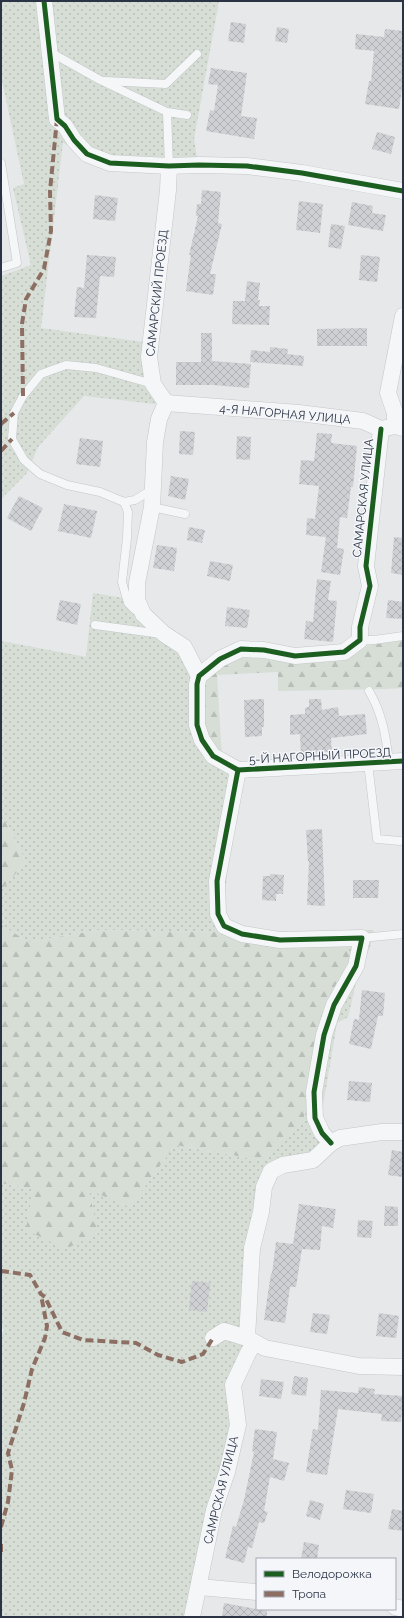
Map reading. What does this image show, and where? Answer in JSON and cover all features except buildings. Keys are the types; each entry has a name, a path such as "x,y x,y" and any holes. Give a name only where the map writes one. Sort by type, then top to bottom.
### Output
{"street":[{"path":"44,1 57,119 65,126 74,140 87,154 110,162 169,166 247,166 302,173 403,191"},
{"name":"САМАРСКИЙ ПРОЕЗД","path":"166,403 153,384 149,357 168,190 169,166"},
{"name":"САМАРСКАЯ УЛИЦА","path":"360,640 360,627 370,586 366,566 395,412 388,393 403,316"},
{"path":"166,403 159,419 154,442 152,507 138,584 137,600 143,614 164,634 184,647 199,676 220,659 241,649 264,650 295,656 322,654 344,652 360,640"},
{"name":"4-Я НАГОРНАЯ УЛИЦА","path":"166,403 299,413 363,421 393,427"},
{"name":"5-Й НАГОРНЫЙ ПРОЕЗД","path":"199,676 197,684 197,726 202,740 213,756 238,770 396,762"},
{"path":"238,770 217,881 218,914 224,926 242,934 280,940 362,938 356,966 334,1005 324,1035 314,1092 315,1118 322,1133 330,1143 340,1138 382,1132 403,1132"},
{"name":"САМРСКАЯ УЛИЦА","path":"192,1617 214,1510 228,1472 238,1425 233,1385 249,1351 251,1340 252,1248 262,1212 264,1187 271,1171 283,1165 313,1160 330,1143"},
{"path":"213,1338 224,1332 251,1340 266,1348 359,1366 403,1367"},
{"path":"199,1586 256,1592"}],"lane":[{"path":"49,52 100,80 167,112 187,115"},
{"path":"100,80 166,84 197,54"},
{"path":"167,112 169,166"},
{"path":"1,163 17,263 1,268"},
{"path":"153,384 96,368 66,365 41,374 23,396 14,413 12,439 24,460 40,474 67,484 100,492 124,502 135,500 153,489"},
{"path":"124,502 128,512 127,538 122,582 128,603 135,610 141,609"},
{"path":"152,507 185,514"},
{"path":"95,625 154,634 164,634"},
{"path":"360,640 374,640 403,636"},
{"path":"369,691 377,706 396,762"},
{"path":"368,763 377,839 400,841"},
{"path":"362,938 403,934"}],"green space":[{"path":"1,1 219,1 194,139 197,158 155,162 84,158 63,142 41,328 143,342 144,361 155,404 84,396 38,447 27,473 1,499 1,276 31,265 13,188 24,184 1,76"},
{"path":"93,593 135,600 182,653 236,790 223,912 228,922 280,936 374,930 370,947 357,979 348,1017 337,1023 321,1118 330,1130 310,1156 269,1170 247,1348 234,1425 189,1617 1,1617 1,1336 4,1330 1,1326 1,1183 32,1189 89,1189 130,1207 175,1145 261,1160 304,1117 325,1002 349,963 283,943 229,939 217,932 99,930 29,942 1,925 1,890 26,862 6,822 1,818 1,641 86,657"},
{"path":"403,640 403,688 278,691 278,672 217,675 222,758 201,724 205,676 243,655 359,647"},
{"path":"1,818 5,821 26,862 1,890"},
{"path":"1,925 29,942 99,930 217,932 229,939 349,946 349,963 325,1002 304,1117 261,1160 175,1145 130,1207 89,1190 98,1234 65,1249 26,1230 32,1189 1,1183"}],"marked path":[{"path":"23,396 22,324 26,299 44,269 51,231 50,191 57,119"},
{"path":"1,424 14,413"},
{"path":"1,451 12,439"},
{"path":"1,1271 30,1275 41,1294 45,1297 62,1332 83,1340 136,1343 158,1355 182,1362 203,1354 213,1338"},
{"path":"1,1527 8,1502 12,1470 8,1453 24,1403 32,1369 45,1338 47,1326 41,1295"},
{"path":"1,1544 1,1554"}],"cycle path":[{"path":"44,1 57,119 65,126 74,140 87,154 110,163 169,166 247,166 302,173 403,191"},
{"path":"381,429 366,566 370,586 360,627 360,640 344,652 295,656 264,650 241,649 220,659 199,676 197,684 197,725 202,740 213,756 238,770 403,761"},
{"path":"238,770 217,881 218,914 224,926 242,934 280,940 362,938 356,966 334,1005 324,1035 314,1092 315,1118 322,1133 331,1143"}]}
